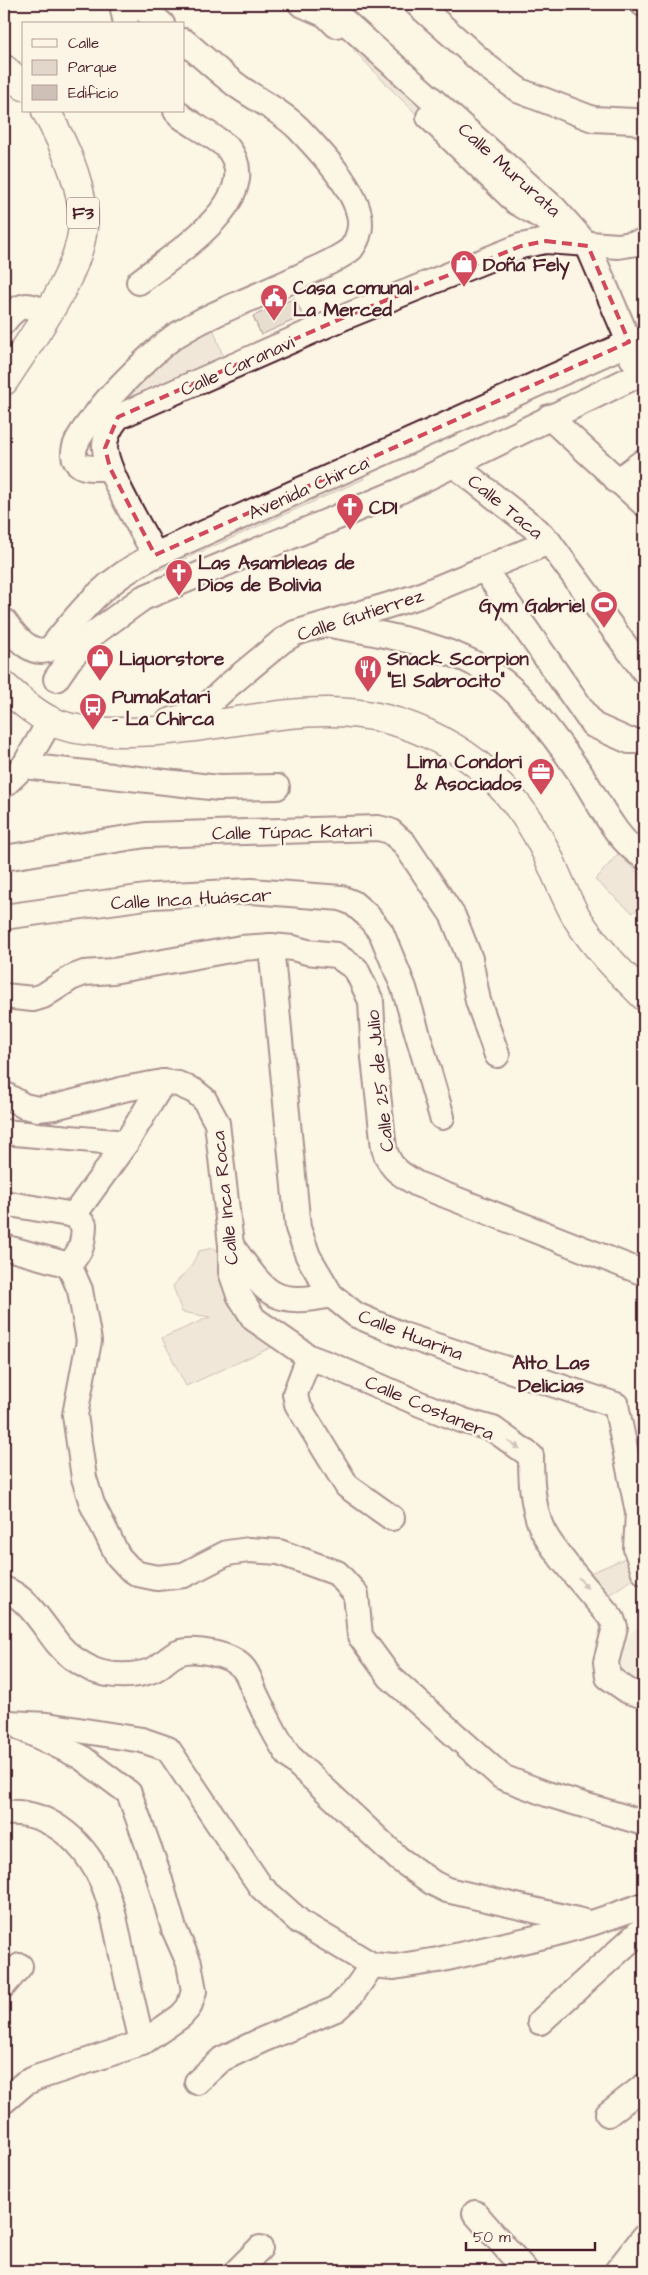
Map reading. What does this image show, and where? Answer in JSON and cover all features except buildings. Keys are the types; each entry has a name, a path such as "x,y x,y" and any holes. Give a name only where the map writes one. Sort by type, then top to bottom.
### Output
{"highway":[{"path":"4,69 22,84"},
{"name":"F3","path":"4,381 47,314 72,270 82,237 83,212 68,152 47,112"},
{"path":"4,686 50,721 93,731 170,730 204,727 279,714 345,712 406,723 454,748 479,765 506,792 528,820 542,844 578,920 610,962 644,996"}],"street":[{"path":"122,4 126,22"},
{"path":"136,4 159,22"},
{"path":"301,4 326,15 516,202 588,246"},
{"path":"417,4 488,68 520,92 594,119 634,121 644,125"},
{"name":"Calle Mururata","path":"330,5 555,209 588,246 637,339 640,374"},
{"path":"110,468 80,465 76,459 75,446 100,408 139,369 174,337 206,319 294,280 333,260 352,248 359,232 361,219 359,209 346,186 297,128 280,113 237,85 185,42"},
{"path":"139,282 209,226 229,204 235,187 237,174 235,162 226,146 182,118 177,112"},
{"name":"Calle Caranavi","path":"155,555 110,468 105,448 111,426 118,417 347,316 521,246 546,241 588,246 618,246 644,242"},
{"path":"4,322 11,313 24,305 36,306 47,314"},
{"name":"Avenida Chirca","path":"4,622 26,646 39,651 47,651 90,600 126,570 155,555 434,432 637,339"},
{"name":"Avenida Chirca","path":"56,679 69,660 93,634 143,598 398,492 549,416 640,374"},
{"path":"549,416 644,504"},
{"path":"617,481 644,461"},
{"name":"Calle Taca","path":"453,464 530,524 549,542 644,672"},
{"name":"Calle Gutierrez","path":"170,730 169,721 201,711 282,641 295,633 416,596 549,542"},
{"path":"484,569 593,725 629,741 644,741"},
{"path":"79,614 113,620"},
{"path":"326,625 377,633 452,654 484,669 511,688 533,712 580,772 618,831 634,852 644,857"},
{"path":"4,785 24,766 50,721"},
{"path":"24,766 219,788 277,787"},
{"name":"Calle Túpac Katari","path":"4,858 146,835 378,828 390,831 404,843 453,916 470,959 478,1001 497,1055"},
{"name":"Calle Inca Huáscar","path":"4,917 153,896 251,891 341,898 353,903 367,914 381,932 404,988 442,1117"},
{"name":"Calle 25 de Julio","path":"4,996 33,999 43,996 71,978 84,973 113,971 241,948 271,946 307,952 336,954 356,969 370,1001 384,1148 387,1160 396,1171 417,1184 644,1273"},
{"name":"Calle Huarina","path":"271,946 298,1228 308,1256 331,1295 356,1315 403,1335 616,1405 638,1512 636,1550 644,1572"},
{"path":"74,1215 126,1143 163,1082"},
{"name":"Calle Inca Roca","path":"4,1094 24,1106 38,1110 124,1088 163,1082 178,1084 194,1091 204,1099 217,1123 231,1245 231,1272 239,1295 254,1319 309,1357"},
{"path":"4,1132 126,1143"},
{"path":"4,1203 74,1215 84,1225 83,1240 80,1252 70,1265"},
{"path":"231,1245 261,1285 274,1296 294,1300 309,1300 331,1295"},
{"path":"4,1247 70,1265"},
{"path":"70,1265 80,1290 89,1341 75,1415 84,1478 95,1511 118,1556 129,1568 138,1574 158,1578 184,1575 227,1553 249,1550 279,1552 338,1573 356,1594 360,1636 390,1677 502,1777 547,1794 644,1823"},
{"path":"309,1357 295,1394 298,1404 347,1486 392,1518"},
{"name":"Calle Costanera","path":"309,1357 420,1404 464,1421 493,1429 531,1456 532,1492 540,1526 555,1548 612,1619 615,1627 606,1662 608,1677 628,1691 644,1696"},
{"path":"4,1589 13,1592 39,1618 60,1647 81,1664 95,1670 113,1675 134,1674 154,1670 169,1657 180,1652 221,1654 233,1660 243,1668 277,1739 289,1756 415,1871 447,1890 592,1923"},
{"path":"6,1722 47,1725 142,1740 168,1749 261,1887 300,1922 372,1965 394,1967 438,1960 592,1923 644,1905"},
{"path":"4,2101 26,2083 36,2078 142,2043 181,2016 189,2007 194,1991 189,1963 174,1929 157,1870 129,1793 81,1757 6,1722"},
{"path":"4,1813 21,1812 40,1817 70,1835 86,1854 104,1886 116,1923 142,2043"},
{"path":"540,2022 644,1928"},
{"path":"197,2082 222,2059 336,2009 353,1993 372,1965"},
{"path":"4,1985 20,1966"},
{"path":"608,2114 644,2086"},
{"path":"475,2213 526,2271"},
{"path":"617,2271 644,2237"},
{"path":"238,2271 260,2248"}],"highlighted area":[{"path":"546,241 588,246 629,342 155,555 110,468 105,448 118,417 347,316 521,246"}],"shaded area":[{"path":"644,1622 644,1689 634,1685 614,1659 618,1643"}],"green space":[{"path":"323,4 528,215 527,223 354,50"},
{"path":"213,328 224,359 104,414 142,378 169,356"},
{"path":"362,476 364,479 160,570 158,564"},
{"path":"618,854 644,878 644,902 633,913 595,880"},
{"path":"213,1248 222,1256 242,1300 272,1347 186,1386 162,1338 210,1317 182,1312 173,1286 191,1266 199,1251"},
{"path":"631,1556 637,1576 607,1596 583,1576"}],"place":[{"name":"Doña Fely","path":"464,288"},
{"name":"Casa comunal La Merced","path":"274,322"},
{"name":"CDI","path":"350,531"},
{"name":"Las Asambleas de Dios de Bolivia","path":"179,597"},
{"name":"Gym Gabriel","path":"604,629"},
{"name":"Liquorstore","path":"100,682"},
{"name":"Snack Scorpion \"El Sabrocito\"","path":"368,693"},
{"name":"PumaKatari - La Chirca","path":"93,731"},
{"name":"Lima Condori & Asociados","path":"541,796"}],"district":[{"name":"Alto Las Delicias","path":"551,1374"}]}
